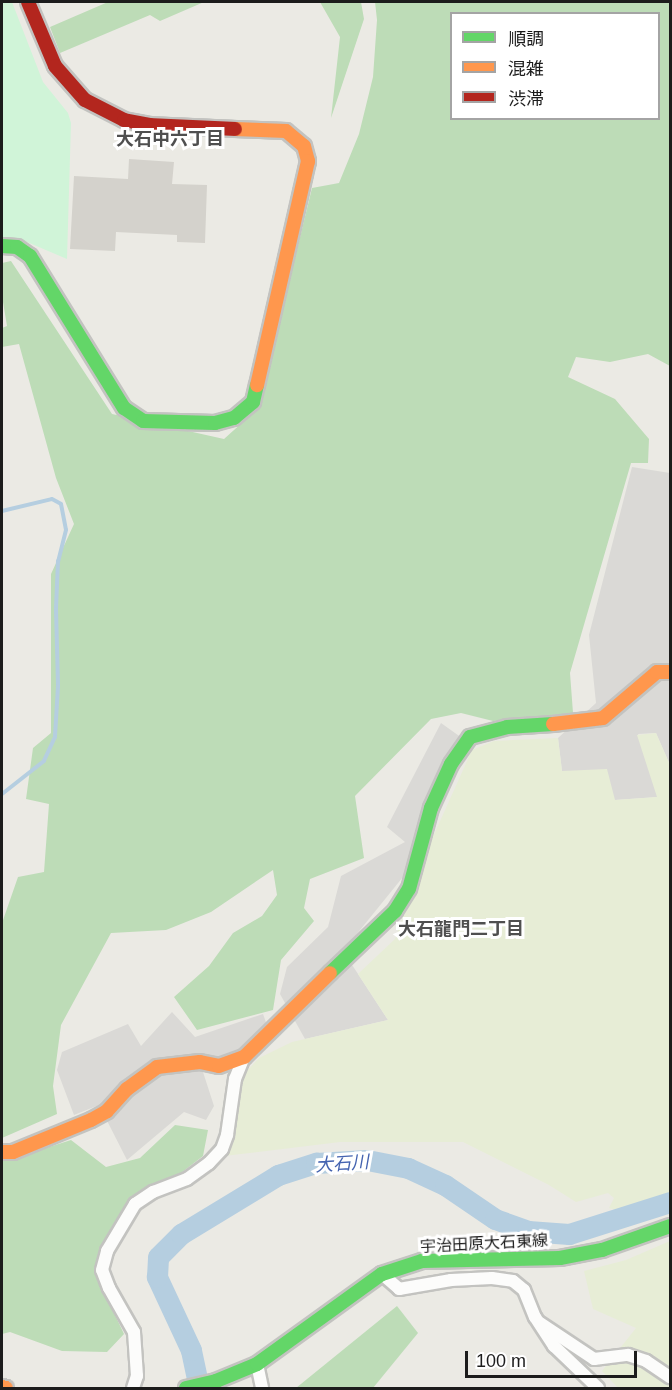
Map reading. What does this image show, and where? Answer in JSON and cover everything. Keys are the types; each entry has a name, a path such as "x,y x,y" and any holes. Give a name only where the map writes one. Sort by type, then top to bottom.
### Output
{"street":[{"path":"2,246 17,247 30,256 124,408 143,421 215,423 234,418 253,402 308,161 304,146 286,131 150,125 124,120 85,100 55,66 28,2"},
{"path":"2,1152 13,1152 107,1112 127,1089 157,1067 200,1062 219,1066 244,1057 338,969 395,911 409,889 431,808 452,764 470,737 507,727 583,722 603,718 657,672 670,672"},
{"path":"133,1389 137,1376 134,1332 109,1288 102,1270 107,1251 135,1204 153,1192 187,1179 209,1163 222,1149 227,1135 235,1079 244,1057"},
{"name":"宇治田原大石東線","path":"186,1389 216,1381 257,1364 382,1274 422,1261 560,1258 602,1250 670,1226"},
{"path":"382,1274 399,1289 451,1280 492,1278 513,1281 524,1290 539,1323 554,1346 598,1389"},
{"path":"539,1323 594,1359 628,1355 645,1361 670,1377"},
{"path":"257,1364 262,1389"},
{"path":"2,1387 6,1389"}],"shaded area":[{"path":"632,467 670,473 670,765 656,733 638,734 658,797 615,800 562,771 558,738 596,703 589,635"},
{"path":"441,723 462,738 413,840 407,872 343,951 388,1020 305,1039 280,994 287,967 328,927 341,876 405,842 387,827"},
{"path":"172,1012 195,1037 263,1014 267,1025 240,1051 203,1072 214,1106 206,1120 184,1112 127,1160 99,1105 74,1115 57,1070 62,1052 128,1024 141,1046"}],"green space":[{"path":"2,2 12,2 43,82 68,113 71,123 67,259 27,242 2,238"},
{"path":"108,2 204,2 160,21 150,15 60,53 50,27"},
{"path":"320,2 361,2 364,19 331,118 340,37"},
{"path":"375,2 670,2 670,366 648,354 610,362 576,357 568,377 615,399 649,439 648,463 631,463 570,673 573,713 493,721 461,713 431,719 355,796 364,858 310,879 304,908 314,921 281,960 273,1010 197,1030 174,997 209,966 233,933 262,916 277,895 273,870 211,912 166,930 111,933 61,1025 53,1086 57,1114 2,1138 2,923 18,877 44,872 49,804 26,799 33,748 51,733 51,574 74,524 56,478 19,344 2,347 2,328 7,326 2,296 2,263 11,261 112,414 224,439 244,421 267,373 312,188 339,183 359,134 373,77 377,20"},
{"path":"656,733 670,765 670,1192 620,1211 609,1208 614,1198 608,1193 576,1202 549,1185 463,1142 340,1142 224,1156 243,1075 259,1058 292,1042 388,1020 358,974 395,939 432,839 472,750 494,741 558,738 562,771 607,769 615,800 657,797 637,735"},
{"path":"175,1125 208,1130 203,1156 177,1176 140,1193 117,1219 95,1273 124,1334 107,1352 62,1351 10,1332 2,1334 2,1157 15,1158 71,1140 106,1167 140,1158"},
{"path":"670,1241 670,1388 618,1388 602,1371 636,1328 593,1309 584,1271 626,1260"},
{"path":"397,1306 418,1333 373,1388 296,1388"}],"building":[{"path":"129,159 174,162 172,184 207,185 205,243 177,242 177,235 116,232 115,251 70,249 74,176 128,179"}],"waterway":[{"path":"2,511 52,499 61,504 66,530 58,561 56,609 58,686 55,737 44,761 2,794"},
{"name":"大石川","path":"199,1388 191,1350 157,1277 158,1257 181,1234 278,1175 316,1163 367,1160 408,1168 445,1185 495,1219 528,1231 569,1234 670,1202"}],"traffic: fast":[{"path":"2,246 17,247 30,256 124,408 143,421 215,423 234,418 253,402 257,385"},
{"path":"330,973 395,911 409,889 431,808 451,764 470,737 507,727 553,724"},
{"path":"186,1388 216,1381 257,1364 382,1274 422,1261 560,1258 602,1250 670,1226"}],"traffic: slow":[{"path":"235,129 286,131 304,146 308,161 257,385"},
{"path":"553,724 603,718 657,672 670,672"},
{"path":"2,1152 13,1152 91,1120 107,1111 127,1089 157,1067 200,1062 219,1066 244,1057 330,973"},
{"path":"2,1387 6,1388"}],"traffic: jam":[{"path":"28,2 55,66 85,100 124,120 150,125 235,129"}],"district":[{"name":"大石中六丁目","path":"170,139"},
{"name":"大石龍門二丁目","path":"461,929"}]}
